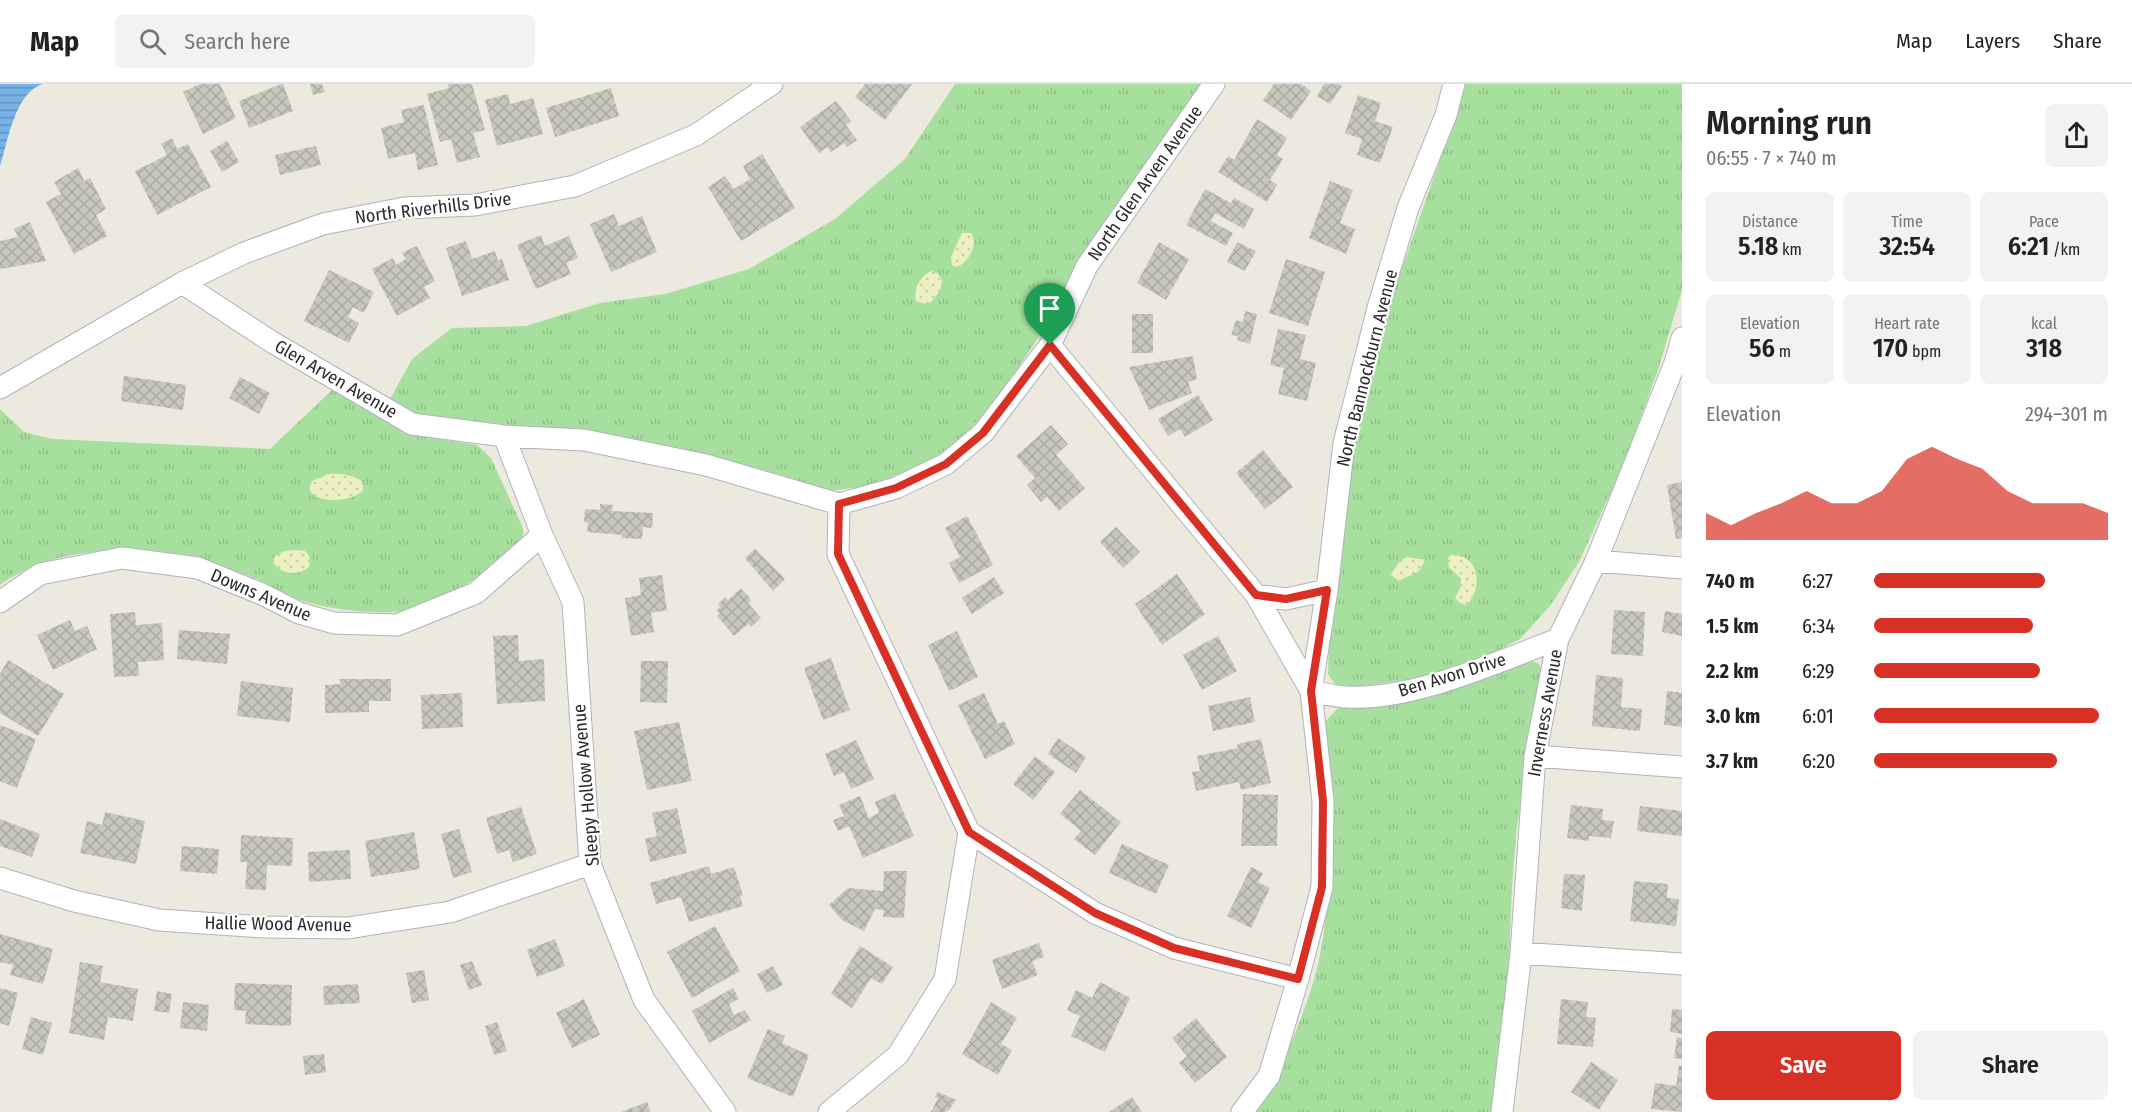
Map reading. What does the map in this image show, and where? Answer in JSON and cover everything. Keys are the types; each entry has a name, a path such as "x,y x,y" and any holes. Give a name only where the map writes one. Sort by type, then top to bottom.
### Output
{"street":[{"name":"North Riverhills Drive","path":"0,388 182,283 244,253 323,224 404,208 475,205 575,186 696,135 772,84"},
{"name":"North Glen Arven Avenue","path":"839,504 896,488 946,464 983,433 1050,345 1087,266 1214,84"},
{"name":"North Bannockburn Avenue","path":"1242,1112 1269,1076 1322,887 1323,801 1311,691 1327,590 1344,443 1378,308 1408,208 1446,115 1454,84"},
{"name":"Glen Arven Avenue","path":"182,283 272,342 412,424 504,436"},
{"name":"Inverness Avenue","path":"1502,1112 1521,953 1535,756 1558,639 1596,561 1682,338"},
{"path":"1050,345 1256,595 1311,691"},
{"path":"504,436 584,440 706,465 839,504 838,554 969,832 1095,913 1174,948 1298,979"},
{"name":"Sleepy Hollow Avenue","path":"504,436 542,535 573,602 590,864 644,1000 725,1112"},
{"name":"Downs Avenue","path":"0,602 40,574 122,558 198,568 264,595 299,613 334,623 397,625 476,593 542,535"},
{"path":"1596,561 1682,568"},
{"path":"1256,595 1286,599 1327,590"},
{"name":"Ben Avon Drive","path":"1311,691 1347,697 1389,695 1444,681 1558,639"},
{"path":"1535,756 1682,767"},
{"path":"829,1112 898,1055 945,979 969,832"},
{"name":"Hallie Wood Avenue","path":"0,878 74,901 159,920 264,927 348,928 450,912 590,864"},
{"path":"1521,953 1682,964"}],"green space":[{"path":"955,84 1202,84 1077,267 1043,330 1004,390 962,439 921,466 867,486 830,491 775,473 680,449 569,431 436,420 408,412 390,399 412,359 452,328 526,326 600,303 665,294 749,269 835,219 905,159"},
{"path":"1464,84 1682,84 1682,290 1658,370 1625,461 1579,562 1550,606 1520,639 1483,658 1430,677 1348,688 1335,684 1328,674 1346,478 1388,308"},
{"path":"332,390 415,435 477,445 491,458 523,528 523,542 489,570 467,584 411,609 392,612 352,610 313,604 220,566 156,552 123,550 90,552 58,558 27,569 0,585 0,409 24,432 52,439 270,449"},
{"path":"1526,659 1539,664 1543,673 1526,759 1516,835 1506,1029 1493,1112 1256,1112 1295,1034 1310,993 1321,950 1328,893 1326,721 1337,709 1348,703"}],"sand":[{"path":"962,233 971,233 974,243 965,262 956,267 952,265 951,257"},
{"path":"931,271 938,274 942,280 940,291 931,302 926,304 916,301 918,284"},
{"path":"328,474 342,474 355,478 363,482 363,490 353,497 340,500 314,496 309,489 312,481"},
{"path":"285,551 305,551 310,557 309,567 304,570 290,573 280,569 273,562 275,556"},
{"path":"1451,555 1461,556 1468,560 1476,573 1475,589 1467,605 1455,598 1460,588 1461,578 1449,568 1448,558"},
{"path":"1407,557 1426,560 1418,572 1398,581 1391,575 1398,564"}],"water":[{"path":"0,84 43,84 33,89 19,107 0,166"}],"building":[{"path":"200,84 220,84 236,118 203,134 183,92"},
{"path":"283,84 293,111 249,128 239,101"},
{"path":"310,84 322,84 325,92 313,95"},
{"path":"448,84 472,84 485,130 473,133 480,157 457,163 451,139 440,142 427,94 449,88"},
{"path":"865,84 912,84 885,120 855,97"},
{"path":"1274,84 1301,84 1311,91 1291,120 1263,100"},
{"path":"1324,84 1342,86 1330,104 1317,96"},
{"path":"611,88 619,116 555,137 546,108"},
{"path":"508,94 510,104 533,98 543,134 497,146 485,100"},
{"path":"1358,95 1381,103 1375,121 1393,127 1380,163 1357,155 1362,139 1345,133"},
{"path":"836,101 851,121 846,125 857,140 847,147 844,143 831,152 827,147 819,153 800,127"},
{"path":"424,105 438,165 418,170 415,153 388,159 381,128 404,122 401,110"},
{"path":"1257,119 1287,138 1277,155 1283,159 1270,180 1277,185 1267,202 1218,172 1228,156 1234,160"},
{"path":"172,138 177,149 188,144 211,187 157,215 135,171 167,155 161,144"},
{"path":"227,141 239,162 222,172 210,151"},
{"path":"316,146 321,165 280,175 275,155"},
{"path":"762,154 795,208 741,241 708,187 725,176 734,189 750,179 743,166"},
{"path":"78,168 84,180 79,184 90,178 106,209 96,215 107,236 74,254 46,202 61,194 54,182"},
{"path":"1330,181 1353,190 1340,223 1355,229 1346,254 1309,238"},
{"path":"1205,189 1231,203 1234,198 1254,209 1244,229 1215,213 1211,221 1233,233 1226,246 1186,225"},
{"path":"614,214 619,226 642,216 657,252 611,272 590,224"},
{"path":"30,222 46,261 0,269 0,241 18,237 14,229"},
{"path":"541,235 545,246 569,236 578,258 566,263 571,274 536,289 517,245"},
{"path":"466,241 472,259 495,251 498,261 502,259 509,280 462,296 446,248"},
{"path":"1159,242 1189,259 1166,300 1137,283"},
{"path":"1237,242 1256,251 1245,271 1227,262"},
{"path":"417,246 435,281 424,287 430,298 397,316 372,269 393,258 396,265 406,259 402,253"},
{"path":"1286,259 1325,272 1308,326 1269,313"},
{"path":"329,270 374,292 364,313 353,307 348,317 359,323 349,343 304,321"},
{"path":"1245,311 1257,314 1250,344 1237,340 1238,336 1231,335 1236,320 1243,322"},
{"path":"1132,314 1153,314 1153,353 1132,353"},
{"path":"1278,329 1306,335 1300,359 1316,363 1307,401 1278,394 1284,368 1270,365"},
{"path":"1193,356 1197,379 1188,382 1192,393 1149,410 1129,367"},
{"path":"124,376 186,385 183,410 121,401"},
{"path":"240,377 270,393 259,414 229,398"},
{"path":"1198,395 1213,420 1185,437 1180,429 1168,436 1158,419"},
{"path":"1051,425 1068,444 1056,455 1085,488 1059,511 1047,497 1041,502 1027,485 1035,478 1016,456"},
{"path":"1263,450 1293,487 1265,509 1236,473"},
{"path":"1682,482 1682,538 1676,539 1667,485"},
{"path":"600,504 613,505 612,511 653,513 652,528 643,527 642,539 587,532 588,523 584,522 585,509 600,510"},
{"path":"967,516 993,565 959,583 949,563 960,557 945,528"},
{"path":"1116,527 1140,552 1123,568 1100,542"},
{"path":"755,549 785,579 773,591 745,558"},
{"path":"1177,574 1205,614 1162,645 1135,604"},
{"path":"662,575 667,610 651,613 654,632 631,636 625,598 641,595 639,578"},
{"path":"994,577 1004,593 972,614 962,598"},
{"path":"741,588 751,601 748,603 761,618 751,627 748,624 734,636 717,616 720,613 717,610 720,607 718,604 725,597 728,600"},
{"path":"1614,610 1645,612 1643,656 1611,654"},
{"path":"1665,611 1682,614 1682,636 1662,632"},
{"path":"135,612 136,625 162,623 164,660 138,662 139,676 114,677 110,614"},
{"path":"70,620 75,631 87,626 97,649 53,670 37,635"},
{"path":"179,630 230,634 227,664 177,659"},
{"path":"957,631 978,677 949,691 928,645"},
{"path":"518,635 519,661 544,659 545,701 497,704 493,636"},
{"path":"1218,636 1237,671 1202,690 1183,655"},
{"path":"831,658 850,710 823,720 804,668"},
{"path":"8,660 64,694 38,736 0,713 0,674"},
{"path":"641,661 668,661 667,703 640,702"},
{"path":"1596,675 1623,678 1621,707 1642,709 1640,731 1592,726"},
{"path":"340,679 391,679 391,701 369,701 369,712 325,713 325,685 340,684"},
{"path":"241,681 293,688 290,722 237,716"},
{"path":"1667,691 1682,693 1682,727 1664,725"},
{"path":"462,693 463,727 422,729 421,695"},
{"path":"984,693 998,724 1004,721 1015,744 985,759 958,705"},
{"path":"1250,697 1255,722 1213,731 1208,706"},
{"path":"679,722 692,781 647,790 634,731"},
{"path":"0,725 36,739 17,788 0,781"},
{"path":"1058,738 1086,757 1076,773 1048,754"},
{"path":"1261,739 1271,783 1241,790 1239,782 1196,791 1192,772 1200,771 1197,756 1238,748 1237,744"},
{"path":"856,740 874,779 851,789 844,772 834,776 825,754"},
{"path":"1035,756 1055,772 1033,800 1013,784"},
{"path":"1080,790 1121,822 1095,855 1074,839 1081,831 1060,814"},
{"path":"895,793 914,836 863,858 849,826 838,831 833,820 844,816 839,805 860,796 869,818 879,813 875,802"},
{"path":"1243,794 1278,795 1277,846 1241,846"},
{"path":"1571,805 1603,809 1602,820 1614,821 1611,838 1589,836 1589,841 1567,838"},
{"path":"1640,806 1682,811 1682,836 1637,831"},
{"path":"521,807 537,854 513,862 509,850 497,854 486,818"},
{"path":"677,808 687,853 650,862 645,839 657,836 652,813"},
{"path":"105,812 145,821 136,864 80,853 87,821 102,825"},
{"path":"0,819 40,834 32,857 0,846"},
{"path":"459,829 472,872 453,878 441,834"},
{"path":"414,832 420,869 371,877 365,841"},
{"path":"241,835 293,838 292,866 267,865 266,890 245,889 247,862 240,862"},
{"path":"1122,844 1169,865 1156,894 1109,873"},
{"path":"182,846 219,849 217,874 180,871"},
{"path":"350,850 351,879 309,882 308,852"},
{"path":"709,866 711,874 734,867 743,895 740,896 743,906 689,922 681,897 656,904 650,883"},
{"path":"1251,867 1263,873 1258,882 1270,888 1251,928 1227,916"},
{"path":"884,871 907,871 904,918 883,917 884,910 875,909 864,931 842,920 829,905 848,888 883,891"},
{"path":"1564,874 1585,875 1582,911 1561,908"},
{"path":"1634,881 1668,884 1667,898 1679,899 1676,926 1630,921"},
{"path":"715,926 740,971 692,998 667,952"},
{"path":"0,934 53,949 43,984 10,975 13,965 0,962"},
{"path":"555,939 565,966 537,977 527,950"},
{"path":"1039,943 1044,957 1032,961 1038,975 1002,989 992,960"},
{"path":"860,946 893,967 882,984 871,978 852,1008 831,994"},
{"path":"472,961 482,985 469,990 460,965"},
{"path":"80,962 103,966 100,982 138,989 133,1021 108,1017 104,1040 69,1033"},
{"path":"773,966 783,985 767,993 757,974"},
{"path":"424,970 429,1000 412,1003 406,973"},
{"path":"1100,982 1130,998 1105,1052 1071,1036 1080,1016 1067,1010 1076,990 1092,998"},
{"path":"235,983 292,985 291,1026 245,1024 246,1011 234,1010"},
{"path":"358,984 360,1003 324,1005 323,986"},
{"path":"0,988 18,993 9,1026 0,1023"},
{"path":"733,988 739,999 729,1004 734,1015 745,1010 751,1020 709,1043 692,1011"},
{"path":"157,991 172,994 169,1013 154,1011"},
{"path":"584,999 600,1035 572,1048 556,1013"},
{"path":"1561,999 1588,1002 1586,1017 1596,1018 1593,1047 1557,1044"},
{"path":"183,1002 209,1005 207,1031 180,1028"},
{"path":"991,1002 1017,1018 1001,1044 1012,1050 998,1075 962,1054"},
{"path":"1672,1009 1682,1010 1682,1034 1670,1032"},
{"path":"31,1017 52,1023 43,1055 22,1049"},
{"path":"1196,1018 1227,1057 1195,1083 1179,1063 1187,1056 1172,1038"},
{"path":"497,1022 507,1051 494,1055 485,1026"},
{"path":"768,1029 785,1036 782,1043 809,1055 793,1097 747,1078"},
{"path":"1677,1037 1682,1038 1682,1059 1674,1058"},
{"path":"324,1054 326,1072 305,1075 303,1056"},
{"path":"1591,1062 1618,1080 1599,1110 1571,1092"},
{"path":"1679,1065 1682,1066 1682,1112 1651,1109 1655,1083 1676,1086"},
{"path":"938,1092 956,1100 945,1112 931,1112 938,1098 935,1097"},
{"path":"1132,1097 1142,1112 1109,1112"},
{"path":"647,1102 651,1112 621,1112"}],"route":[{"path":"1050,345 1256,595 1286,599 1327,590 1311,691 1323,801 1322,887 1298,979 1174,948 1095,913 969,832 838,554 839,504 896,488 946,464 983,433 1050,345"}]}
